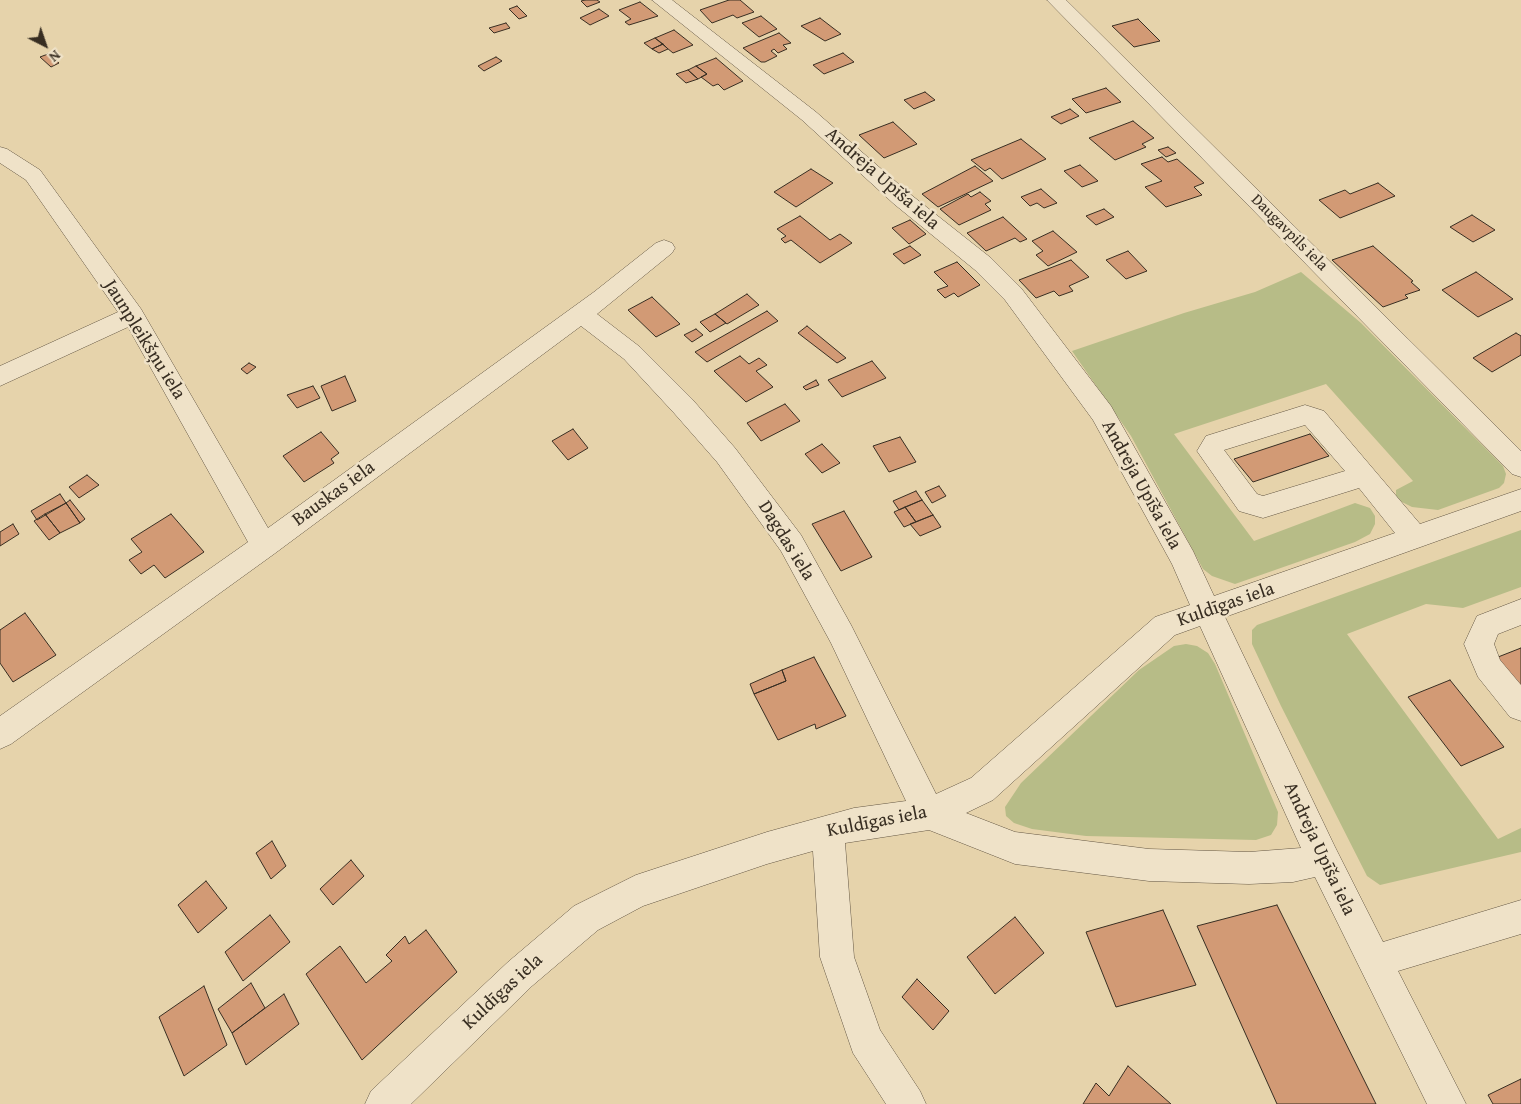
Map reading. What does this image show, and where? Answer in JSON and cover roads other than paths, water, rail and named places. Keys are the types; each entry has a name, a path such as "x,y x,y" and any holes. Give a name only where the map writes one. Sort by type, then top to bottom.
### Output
{"street":[{"name":"Andreja Upīša iela","path":"661,0 809,116 902,199 983,264 1013,294 1057,350 1102,414 1209,611 1323,859 1447,1104"},
{"name":"Daugavpils iela","path":"1056,0 1521,467"},
{"name":"Jaunpleikšņu iela","path":"0,154 33,175 133,315 264,546"},
{"name":"Bauskas iela","path":"0,734 264,546 580,314 664,248"},
{"name":"Dagdas iela","path":"580,314 607,332 632,353 683,406 726,455 785,535 841,634 929,814"},
{"path":"0,377 133,315"},
{"path":"1364,476 1263,507 1248,503 1210,451 1215,443 1305,415 1315,418 1364,476 1415,538"},
{"name":"Kuldīgas iela","path":"384,1104 520,974 586,918 636,892 767,848 854,824 929,814 982,789 1165,626 1521,500"},
{"path":"1521,612 1487,625 1479,644 1488,668 1521,707"},
{"path":"929,814 1016,848 1148,865 1249,868 1293,866 1323,859"},
{"path":"828,831 838,957 866,1040 907,1104"},
{"path":"1374,963 1399,953 1521,917"}]}
